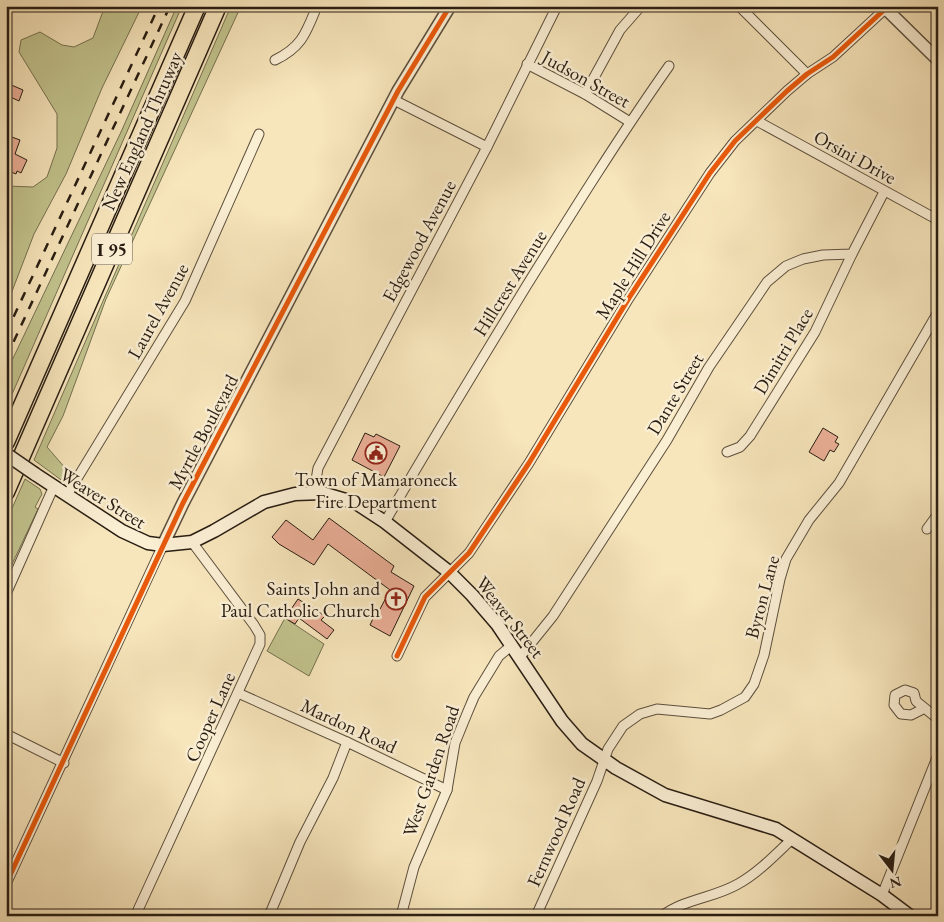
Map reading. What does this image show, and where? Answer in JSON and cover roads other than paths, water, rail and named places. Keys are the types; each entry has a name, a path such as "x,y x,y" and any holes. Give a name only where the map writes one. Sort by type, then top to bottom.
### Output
{"highway":[{"name":"New England Thruway","path":"6,442 197,6"},
{"name":"New England Thruway","path":"6,492 218,6"}],"main road":[{"name":"Weaver Street","path":"6,454 122,531 148,543 192,542 264,502 295,494 314,492 356,503 386,522 449,572 497,624 562,721 582,744 604,760 665,795 756,822 792,839 882,895 910,916"}],"street":[{"path":"275,60 290,52 301,42 317,6"},
{"name":"Myrtle Boulevard","path":"6,884 64,763 183,503 394,100 450,6"},
{"name":"Edgewood Avenue","path":"314,492 318,468 487,147 557,6"},
{"path":"585,94 617,36 641,6"},
{"path":"739,6 807,74"},
{"path":"884,8 938,60"},
{"name":"Maple Hill Drive","path":"397,656 425,597 469,553 529,463 629,298 710,173 735,141 807,74 833,57 884,8"},
{"name":"Judson Street","path":"527,64 585,94 630,122"},
{"name":"Hillcrest Avenue","path":"386,522 433,438 630,122 669,66"},
{"path":"394,100 487,147"},
{"name":"Orsini Drive","path":"757,121 938,220"},
{"name":"Laurel Avenue","path":"67,495 185,301 259,134"},
{"path":"852,254 884,192"},
{"name":"Dimitri Place","path":"727,452 740,447 750,436 815,332 852,254"},
{"name":"Dante Street","path":"520,657 553,616 667,440 709,368 767,282 786,266 803,259 824,255 852,254"},
{"name":"Byron Lane","path":"604,760 623,726 640,714 657,709 672,709 710,714 734,705 745,697 754,684 764,655 786,559 809,520 839,483 938,312"},
{"path":"6,594 54,486"},
{"path":"927,529 938,514"},
{"name":"Cooper Lane","path":"138,916 138,910 260,644 260,635 192,542"},
{"name":"West Garden Road","path":"401,916 414,867 447,790 455,743 469,710 499,656 511,646"},
{"name":"Mardon Road","path":"238,693 447,790"},
{"path":"923,709 938,719"},
{"path":"6,734 64,763"},
{"path":"268,916 300,842 333,778 347,742"},
{"path":"882,895 938,755"},
{"name":"Fernwood Road","path":"536,916 597,781 604,760"},
{"path":"662,916 685,904 737,885 758,871 792,839"}],"railway":[{"path":"6,333 159,6"},
{"path":"6,358 170,6"}],"place":[{"name":"Town of Mamaroneck Fire Department","path":"376,453"},
{"name":"Saints John and Paul Catholic Church","path":"396,599"}]}
